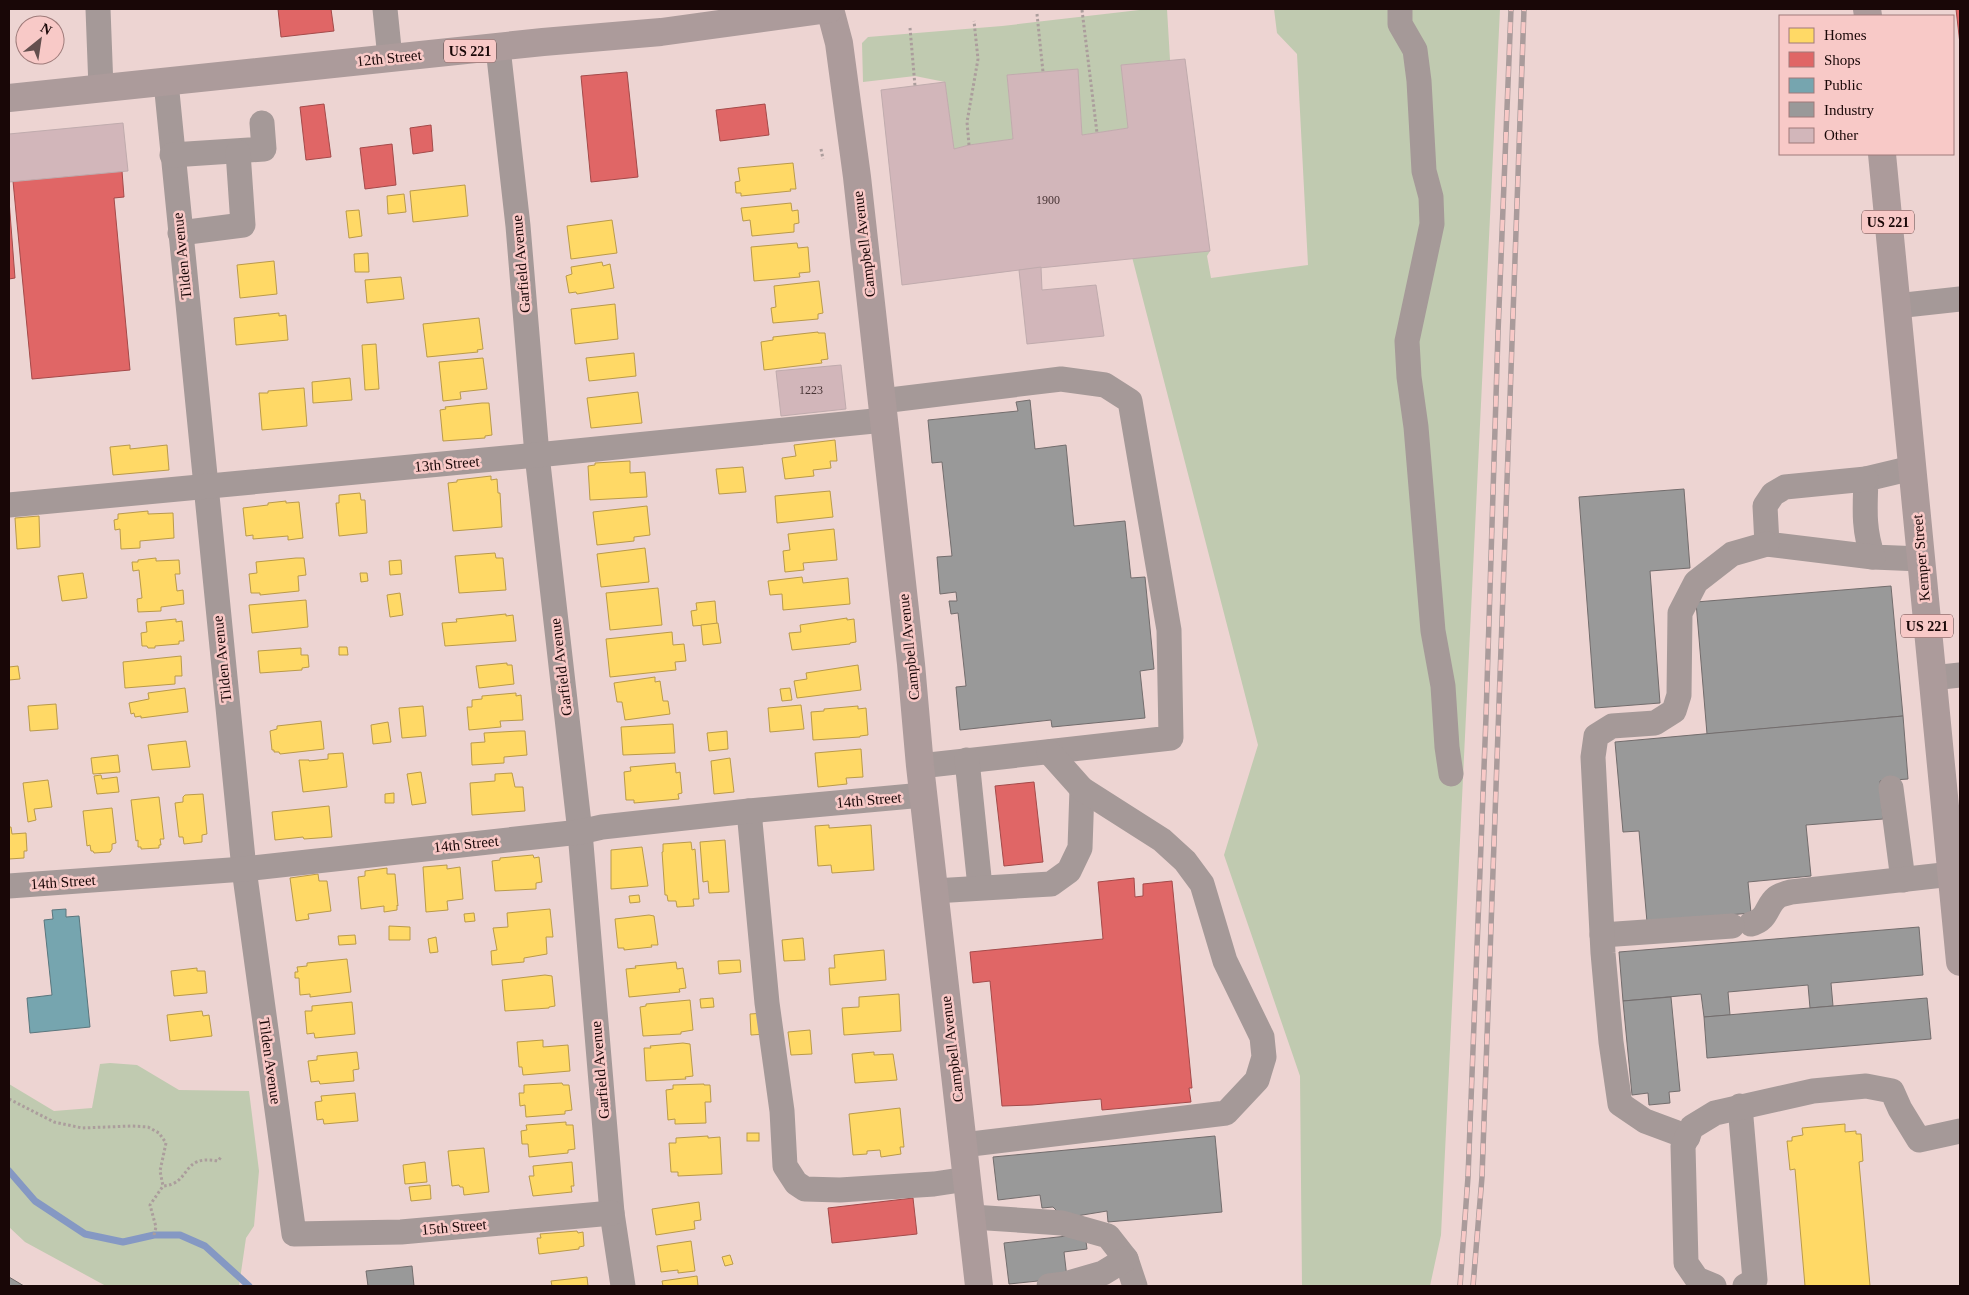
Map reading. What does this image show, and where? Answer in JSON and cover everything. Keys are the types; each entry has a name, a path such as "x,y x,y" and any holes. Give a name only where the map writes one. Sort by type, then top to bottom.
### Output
{"main road":[{"name":"12th Street","path":"9,98 706,27 829,9"},
{"name":"Campbell Avenue","path":"829,9 840,42 848,105 883,410 923,795 979,1286"},
{"name":"Kemper Street","path":"1882,155 1960,962"}],"street":[{"path":"98,9 101,88"},
{"path":"385,9 390,58"},
{"path":"1400,9 1400,24 1415,50 1419,81 1424,170 1432,197 1432,224 1407,341 1433,631 1443,686 1447,747 1451,774"},
{"name":"Garfield Avenue","path":"498,48 518,226 537,455 580,832 612,1213 623,1286"},
{"name":"Tilden Avenue","path":"166,82 244,870 294,1234"},
{"path":"172,155 264,149 262,123"},
{"path":"180,232 243,225 238,152"},
{"path":"1896,306 1960,299"},
{"name":"13th Street","path":"9,505 537,455 883,410 1061,379 1105,385 1130,401 1169,630 1171,738 1049,752"},
{"path":"1767,544 1765,506 1773,494 1785,487 1866,479 1912,468"},
{"path":"1866,479 1864,523 1866,539 1873,557"},
{"path":"1688,1137 1645,1121 1620,1104 1611,1042 1602,935 1593,757 1596,736 1612,726 1655,723 1674,711 1679,695 1680,614 1696,582 1732,554 1767,544 1873,557 1921,559"},
{"path":"1932,678 1960,675"},
{"path":"920,766 1049,752 1082,789 1162,840 1185,862 1202,884 1225,961 1262,1037 1264,1057 1257,1080 1226,1113 963,1144"},
{"path":"967,760 980,887"},
{"path":"1891,788 1903,880"},
{"path":"934,891 1051,884 1069,871 1080,848 1082,789"},
{"name":"14th Street","path":"9,886 244,870 580,832 602,827 749,810 923,795"},
{"path":"749,810 767,1003 782,1111 785,1166 796,1183 805,1189 840,1190 934,1184 967,1179"},
{"path":"1602,935 1754,924 1766,915 1776,898 1791,892 1952,874"},
{"path":"1714,1286 1697,1279 1686,1263 1682,1166 1683,1146 1692,1127 1714,1113 1813,1091 1866,1086 1892,1091 1900,1109 1920,1140 1960,1131"},
{"path":"1740,1106 1755,1280 1745,1286"},
{"name":"15th Street","path":"294,1234 401,1232 612,1213"},
{"path":"972,1217 1062,1222 1108,1236 1126,1259 1135,1286"},
{"path":"1049,1286 1065,1284 1103,1273 1126,1259"}],"path":[{"path":"1082,10 1097,133"},
{"path":"1037,14 1043,72"},
{"path":"969,145 967,122 978,60 974,21"},
{"path":"910,28 915,86"},
{"path":"822,149 823,158"},
{"path":"9,1099 54,1122 82,1128 148,1127 159,1133 166,1143 160,1171 163,1186 150,1205 156,1227 154,1235"},
{"path":"163,1186 170,1186 183,1177 190,1165 204,1159 218,1162 221,1156"}],"green space":[{"path":"1148,9 1167,9 1170,60 1121,65 1128,128 1082,135 1078,70 1007,75 1013,139 954,149 945,82 915,76 863,82 862,43 868,37 1002,26"},
{"path":"1274,9 1500,9 1441,1235 1430,1286 1302,1286 1300,1076 1224,855 1258,745 1132,257 1210,251 1207,256 1211,278 1308,265 1297,54 1277,33"},
{"path":"100,1064 137,1065 179,1090 249,1091 259,1171 254,1226 246,1238 239,1286 106,1286 25,1242 9,1227 9,1084 54,1111 92,1108"}],"building: Homes":[{"path":"793,163 796,189 741,196 741,193 736,193 735,182 740,181 738,168"},
{"path":"465,185 468,216 413,222 410,191"},
{"path":"404,194 406,212 388,214 387,196"},
{"path":"791,203 792,211 798,210 799,223 794,224 794,232 752,236 750,220 743,221 741,208"},
{"path":"359,210 362,236 349,238 346,211"},
{"path":"612,220 617,253 571,259 567,226"},
{"path":"797,243 798,248 808,247 810,272 799,273 800,277 754,281 751,247"},
{"path":"368,253 369,272 355,272 354,254"},
{"path":"274,261 277,294 240,298 237,265"},
{"path":"602,262 603,266 610,264 614,288 577,294 576,292 569,293 566,276 572,274 571,267"},
{"path":"401,277 404,299 367,303 365,280"},
{"path":"819,281 823,313 818,314 818,319 773,323 771,308 776,307 774,286"},
{"path":"615,304 618,339 575,344 571,309"},
{"path":"279,313 279,316 286,315 288,340 236,345 234,318"},
{"path":"479,318 483,349 477,350 478,352 427,357 423,324"},
{"path":"818,332 825,333 828,359 821,360 822,363 764,370 761,342 773,340 773,337"},
{"path":"376,344 379,389 365,390 362,345"},
{"path":"634,353 636,376 589,381 586,358"},
{"path":"483,358 487,389 460,392 461,399 443,401 439,362"},
{"path":"350,378 352,400 313,403 312,382"},
{"path":"304,388 307,426 262,430 259,393"},
{"path":"638,392 642,423 591,428 587,398"},
{"path":"489,403 492,435 485,436 485,438 443,441 440,410 446,409 445,407"},
{"path":"835,440 837,461 830,461 831,468 813,470 814,476 785,479 782,458 796,456 794,445"},
{"path":"130,445 130,449 167,445 169,470 113,475 110,447"},
{"path":"630,461 630,473 645,472 647,497 590,500 588,466 595,465 595,463"},
{"path":"743,467 746,492 719,494 716,469"},
{"path":"491,476 491,480 497,479 498,493 500,493 502,527 453,531 448,483 457,482 457,480"},
{"path":"830,491 833,517 777,523 775,496"},
{"path":"360,493 361,500 365,500 367,533 339,536 336,503 339,503 339,495"},
{"path":"286,501 286,503 299,502 303,538 288,540 288,536 253,539 253,535 246,536 243,508"},
{"path":"647,506 650,535 634,537 634,541 597,545 593,512"},
{"path":"148,511 148,514 173,513 174,538 140,541 140,548 121,549 120,529 115,530 114,520 118,519 118,514"},
{"path":"39,516 40,547 17,549 15,518"},
{"path":"834,529 837,560 803,563 804,570 785,572 783,551 790,550 788,534"},
{"path":"645,548 649,582 601,587 597,554"},
{"path":"495,553 496,558 503,558 506,590 459,593 455,556"},
{"path":"156,558 156,561 179,560 180,574 175,574 177,591 183,590 184,604 161,607 161,611 138,612 137,599 142,598 139,570 133,571 132,562"},
{"path":"304,558 306,575 298,576 299,591 260,595 260,593 251,593 249,574 257,573 256,562"},
{"path":"401,560 402,574 390,575 389,561"},
{"path":"83,573 87,598 62,601 58,576"},
{"path":"360,573 367,573 368,581 361,582"},
{"path":"802,577 803,583 848,578 850,604 783,610 782,594 770,595 768,581"},
{"path":"658,588 662,625 610,630 606,593"},
{"path":"400,593 403,615 390,617 387,595"},
{"path":"306,600 308,627 252,633 249,605"},
{"path":"715,601 717,624 693,626 691,611 697,610 696,603"},
{"path":"506,614 506,616 513,615 516,641 445,646 442,623 457,622 456,619"},
{"path":"847,618 847,620 854,619 856,642 792,650 789,633 801,632 800,625"},
{"path":"176,619 176,622 182,621 184,641 179,641 179,644 155,646 155,648 142,646 141,633 147,632 146,622"},
{"path":"718,623 721,643 703,645 701,625"},
{"path":"672,632 673,645 684,644 686,661 675,662 676,670 610,677 606,639"},
{"path":"339,647 347,647 348,655 339,655"},
{"path":"301,648 301,655 308,655 309,667 302,668 302,670 260,673 258,651"},
{"path":"181,656 182,676 175,676 175,684 125,688 123,662"},
{"path":"507,663 507,665 512,665 514,684 479,688 476,666"},
{"path":"858,665 861,690 797,698 794,681 807,679 806,673"},
{"path":"18,666 20,679 9,680 9,667"},
{"path":"655,677 655,682 660,681 663,701 668,701 670,714 625,720 622,702 617,702 614,683"},
{"path":"185,688 188,712 141,718 141,716 135,717 134,713 131,714 129,703 149,699 148,693"},
{"path":"790,688 792,700 782,701 780,689"},
{"path":"516,693 516,696 521,695 523,720 500,721 501,727 469,730 467,707 472,707 472,700 482,699 482,696"},
{"path":"56,704 58,729 30,731 28,706"},
{"path":"801,705 804,729 770,732 768,708"},
{"path":"423,706 426,736 402,738 399,708"},
{"path":"858,706 858,709 866,708 868,735 813,740 811,712"},
{"path":"321,721 324,749 280,754 272,750 270,731 277,729 277,726"},
{"path":"388,722 391,742 373,744 371,725"},
{"path":"673,724 675,753 623,755 621,727"},
{"path":"525,731 527,755 504,757 504,763 472,765 471,743 485,742 484,733"},
{"path":"727,731 728,749 709,751 707,733"},
{"path":"186,741 190,767 152,770 148,745"},
{"path":"861,749 863,777 846,778 847,784 818,787 815,753"},
{"path":"343,753 347,787 303,792 299,760 328,759 328,754"},
{"path":"118,755 120,772 93,774 91,758"},
{"path":"730,758 734,792 714,794 711,761"},
{"path":"675,763 676,773 680,772 682,793 678,794 679,799 634,803 634,800 626,800 624,772 631,771 630,767"},
{"path":"421,772 426,803 412,805 407,774"},
{"path":"512,773 515,787 523,787 525,811 472,815 470,783 495,781 495,774"},
{"path":"101,775 102,779 117,777 119,792 97,794 94,776"},
{"path":"48,780 52,807 34,809 36,820 28,822 23,783"},
{"path":"394,793 394,803 385,803 385,794"},
{"path":"203,794 207,834 202,835 202,842 184,844 183,837 179,837 175,803 183,802 185,795"},
{"path":"159,797 164,839 160,839 161,845 159,845 159,848 141,849 141,847 138,847 138,840 136,841 131,800"},
{"path":"329,806 332,837 304,839 303,837 275,840 272,812"},
{"path":"112,808 116,843 112,844 110,852 94,853 91,851 90,845 87,846 83,811"},
{"path":"829,825 829,828 871,825 874,870 832,873 831,865 818,866 815,826"},
{"path":"9,827 11,827 12,834 26,833 27,851 24,851 24,858 9,859"},
{"path":"725,840 729,892 709,893 708,881 703,882 700,842"},
{"path":"691,842 692,850 695,849 699,899 693,899 694,906 677,907 676,901 668,901 667,895 665,895 663,844"},
{"path":"642,847 648,886 611,889 611,850"},
{"path":"533,855 534,858 539,857 542,882 536,883 536,889 495,891 492,861 500,860 500,858"},
{"path":"447,865 447,869 460,867 463,899 447,901 448,910 426,912 423,867"},
{"path":"387,868 387,874 395,874 397,910 384,912 384,906 361,909 358,877 365,876 365,871"},
{"path":"318,874 319,881 327,881 331,911 308,914 309,919 296,921 290,878"},
{"path":"639,895 640,902 630,903 629,896"},
{"path":"550,909 553,937 546,937 547,954 524,958 524,962 492,965 491,951 497,950 493,928 508,927 507,913"},
{"path":"474,913 475,921 465,922 464,914"},
{"path":"654,916 658,945 624,950 624,948 618,948 615,919"},
{"path":"389,926 410,927 410,940 389,940"},
{"path":"355,935 356,944 339,945 338,936"},
{"path":"436,937 438,952 430,953 428,939"},
{"path":"803,938 805,960 784,961 782,940"},
{"path":"884,950 886,980 830,985 829,968 835,968 834,955"},
{"path":"347,959 351,992 310,997 310,994 300,995 299,978 295,978 295,972 298,972 297,967 307,966 307,963"},
{"path":"740,960 741,972 719,974 718,961"},
{"path":"676,962 677,969 683,968 686,988 679,989 680,992 629,997 626,969 636,968 635,966"},
{"path":"197,968 197,971 205,971 207,993 174,996 171,971"},
{"path":"545,975 552,976 555,1006 505,1011 502,980"},
{"path":"899,994 901,1031 844,1035 842,1008 859,1007 859,997"},
{"path":"713,998 714,1007 701,1008 700,999"},
{"path":"690,1000 693,1030 681,1032 681,1034 643,1036 640,1007 646,1006 646,1004"},
{"path":"352,1002 355,1034 315,1038 314,1033 307,1034 305,1011 312,1011 312,1006"},
{"path":"202,1011 203,1016 209,1015 212,1036 170,1041 167,1015"},
{"path":"764,1013 765,1034 751,1035 750,1014"},
{"path":"810,1030 812,1054 791,1055 788,1032"},
{"path":"543,1040 543,1047 568,1045 570,1071 523,1075 522,1067 519,1067 517,1042"},
{"path":"683,1043 690,1044 693,1076 685,1077 686,1079 646,1081 644,1048"},
{"path":"357,1052 359,1069 353,1070 354,1081 320,1084 319,1081 311,1082 308,1061 317,1060 317,1056"},
{"path":"874,1052 874,1055 893,1054 897,1080 855,1083 852,1054"},
{"path":"562,1083 563,1085 569,1085 572,1110 565,1111 565,1114 526,1117 525,1105 520,1106 519,1093 524,1093 524,1085"},
{"path":"673,1085 710,1085 711,1102 705,1102 706,1123 675,1124 675,1119 668,1120 666,1090 673,1089"},
{"path":"355,1093 358,1121 324,1124 323,1119 317,1120 315,1102 322,1101 321,1096"},
{"path":"900,1108 904,1147 900,1147 901,1154 881,1157 880,1150 867,1151 867,1154 853,1155 849,1114"},
{"path":"566,1122 566,1125 573,1125 575,1149 568,1150 568,1153 529,1157 528,1144 522,1144 521,1131 527,1130 526,1125"},
{"path":"1845,1124 1845,1132 1856,1131 1856,1134 1861,1134 1863,1161 1859,1162 1870,1286 1805,1286 1795,1169 1790,1170 1787,1141 1792,1141 1792,1137 1803,1135 1802,1128"},
{"path":"747,1133 759,1133 759,1141 747,1141"},
{"path":"708,1136 708,1138 720,1137 722,1174 678,1176 678,1172 671,1172 669,1143 676,1143 676,1138"},
{"path":"484,1148 489,1192 464,1195 463,1187 459,1185 452,1186 448,1151"},
{"path":"425,1162 427,1182 405,1184 403,1165"},
{"path":"572,1162 574,1186 571,1186 572,1192 533,1196 529,1176 534,1176 533,1166"},
{"path":"430,1185 431,1199 411,1201 409,1187"},
{"path":"699,1202 701,1220 694,1221 695,1229 656,1235 652,1209"},
{"path":"577,1231 578,1233 583,1232 584,1246 579,1247 579,1249 539,1254 537,1238 541,1238 540,1234"},
{"path":"691,1241 695,1271 661,1272 657,1246"},
{"path":"730,1255 733,1264 725,1266 722,1257"},
{"path":"697,1276 698,1286 663,1286 662,1281"},
{"path":"587,1277 588,1286 552,1286 551,1281"}],"building: Shops":[{"path":"278,9 331,9 334,31 281,37"},
{"path":"1956,9 1960,9 1960,44"},
{"path":"627,72 638,177 591,182 581,76"},
{"path":"324,104 331,157 306,160 300,107"},
{"path":"765,104 769,135 720,141 716,110"},
{"path":"431,125 433,151 413,154 410,128"},
{"path":"392,144 396,185 365,189 360,148"},
{"path":"122,171 124,197 114,198 130,370 32,379 13,181"},
{"path":"9,200 15,278 9,279"},
{"path":"1034,782 1043,862 1004,866 995,786"},
{"path":"1134,878 1135,897 1143,896 1143,884 1172,881 1192,1088 1189,1088 1191,1102 1102,1110 1101,1099 1002,1106 990,981 973,983 970,952 1103,939 1098,882"},
{"path":"913,1198 917,1234 832,1243 828,1208"}],"building: Public":[{"path":"66,909 66,917 79,916 90,1027 30,1033 27,998 52,995 44,920 53,919 52,910"}],"building: Industry":[{"path":"1030,400 1035,449 1066,445 1074,526 1125,521 1131,578 1145,577 1154,669 1140,671 1145,718 1052,727 1051,720 960,730 956,687 966,686 958,613 951,614 949,601 957,601 956,592 940,594 937,557 952,556 942,462 932,463 928,420 1018,411 1016,402"},
{"path":"1684,489 1690,568 1650,571 1660,703 1595,708 1579,497"},
{"path":"1891,586 1903,716 1707,734 1696,602"},
{"path":"1903,716 1908,779 1880,781 1883,819 1806,825 1811,876 1748,882 1751,913 1647,922 1639,831 1623,832 1615,742"},
{"path":"1919,927 1923,975 1831,983 1833,1006 1810,1008 1808,985 1728,992 1730,1015 1704,1017 1701,994 1623,1001 1619,952"},
{"path":"1671,997 1680,1091 1669,1092 1670,1103 1649,1105 1648,1093 1632,1095 1623,1001"},
{"path":"1927,998 1931,1039 1707,1058 1704,1017"},
{"path":"1215,1136 1222,1212 1108,1222 1107,1211 1064,1218 1053,1207 1042,1208 1040,1195 998,1200 993,1157"},
{"path":"1085,1234 1087,1249 1064,1252 1067,1278 1009,1284 1004,1243"},
{"path":"412,1266 414,1286 368,1286 366,1271"},
{"path":"9,1277 24,1286 9,1286"}],"building: Other":[{"path":"1185,59 1210,251 1019,270 902,285 881,90 945,82 954,149 1013,139 1007,75 1078,69 1082,135 1128,128 1121,65"},
{"path":"123,123 128,171 9,182 9,134"},
{"path":"1041,267 1042,290 1096,285 1104,336 1027,344 1019,270"},
{"path":"841,365 846,409 781,416 776,371"}],"waterway":[{"path":"9,1171 35,1201 85,1234 123,1242 154,1235 180,1235 205,1246 249,1286"}],"railway":[{"path":"1460,1286 1468,1177 1511,9"},
{"path":"1473,1286 1482,1177 1524,9"}]}
